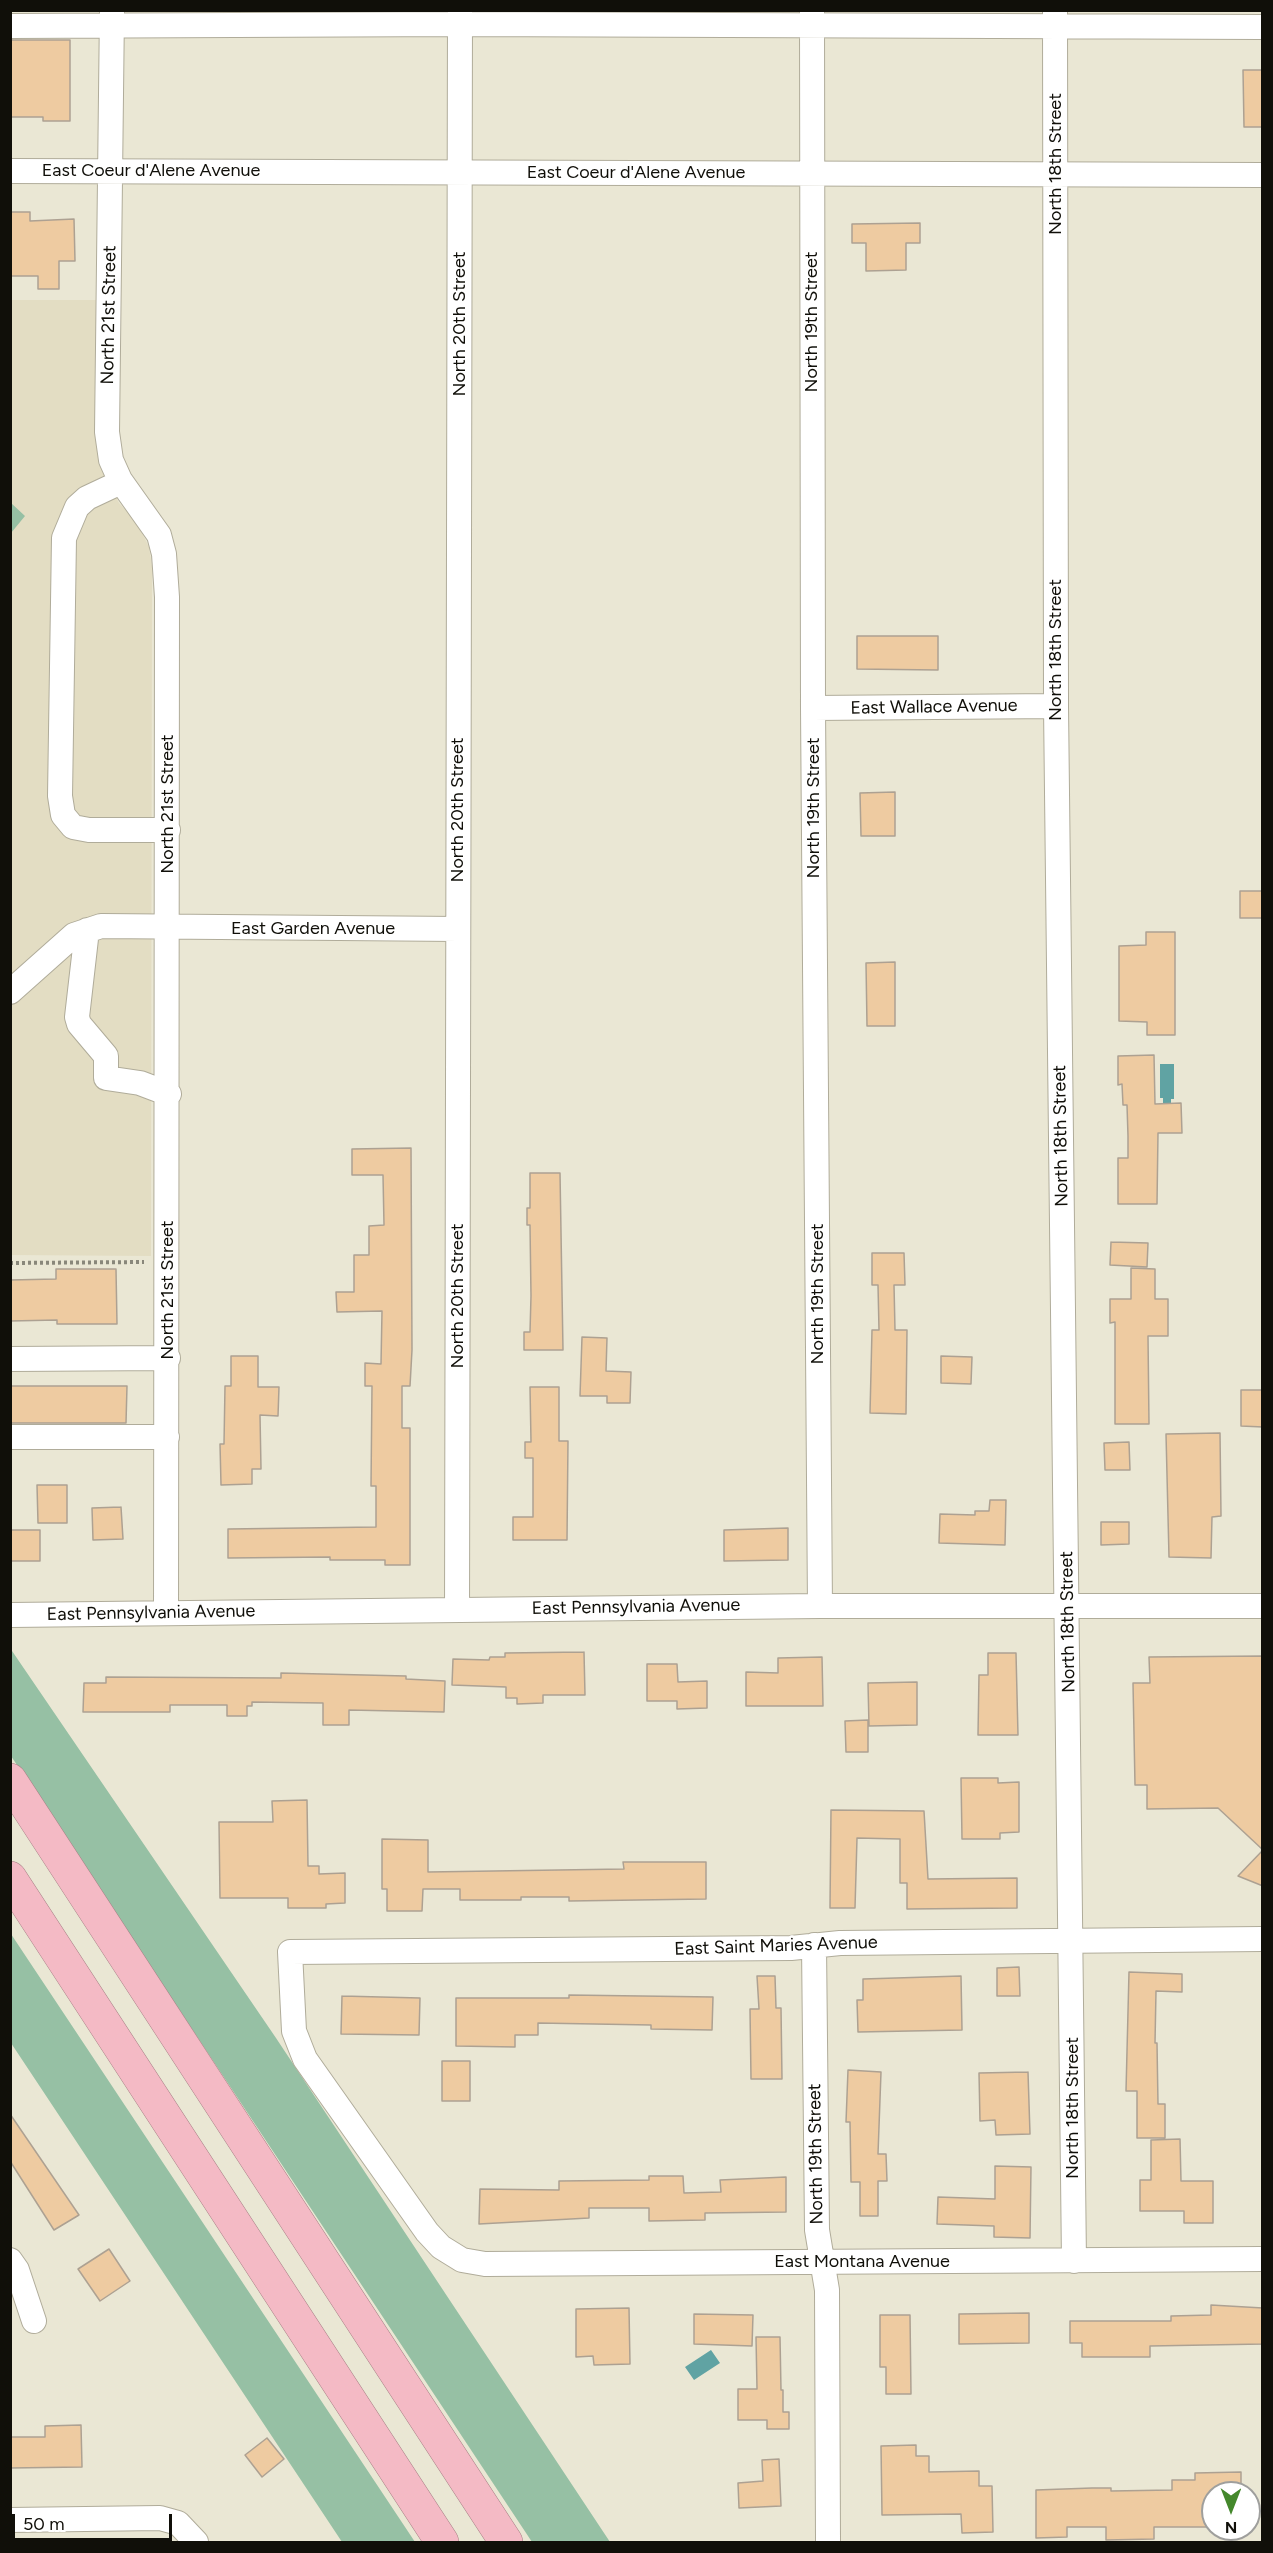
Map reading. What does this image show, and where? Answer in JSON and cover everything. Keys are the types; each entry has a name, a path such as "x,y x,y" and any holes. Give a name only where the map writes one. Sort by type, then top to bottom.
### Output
{"highway":[{"path":"10,1780 506,2542"},
{"path":"10,1878 442,2542"}],"street":[{"path":"10,26 112,18 460,17 1055,18 1263,27"},
{"name":"North 20th Street","path":"457,1609 460,17"},
{"name":"North 21st Street","path":"112,18 108,432 111,460 122,482 152,521 164,554 167,597 169,1094 166,1613"},
{"name":"North 19th Street","path":"812,18 813,708 820,1606"},
{"name":"North 18th Street","path":"1055,18 1056,706 1074,2261"},
{"name":"East Coeur d'Alene Avenue","path":"10,171 1263,175"},
{"path":"122,482 87,498 77,507 64,538 60,785 63,815 73,827 89,830 168,830"},
{"name":"East Wallace Avenue","path":"813,708 1056,706"},
{"name":"East Garden Avenue","path":"87,930 122,924 168,928 458,929"},
{"path":"10,992 74,936 87,930"},
{"path":"87,930 77,1017 83,1029 106,1056 106,1077 140,1083 169,1094"},
{"path":"10,1359 168,1358"},
{"path":"10,1437 167,1437"},
{"name":"East Pennsylvania Avenue","path":"10,1615 820,1606 1263,1605"},
{"name":"East Saint Maries Avenue","path":"462,2260 441,2247 427,2232 305,2059 292,2024 290,1952 767,1948 814,1945 1263,1939"},
{"name":"North 19th Street","path":"814,1945 817,2230 827,2290 828,2542"},
{"name":"East Montana Avenue","path":"462,2260 485,2264 1263,2259"},
{"path":"10,2260 17,2270 34,2321"},
{"path":"10,2520 160,2518 178,2523 196,2542"}],"path":[{"path":"10,1263 144,1262"}],"shaded area":[{"path":"11,300 96,300 96,442 99,464 119,503 133,518 143,535 149,547 152,567 151,1256 11,1255"}],"green space":[{"path":"11,503 25,516 11,533"},
{"path":"10,1648 276,2038 610,2542 532,2542 11,1756"},
{"path":"10,1934 415,2542 342,2542 11,2043"}],"water":[{"path":"1160,1064 1174,1064 1174,1099 1171,1099 1171,1103 1163,1103 1163,1098 1160,1098"},
{"path":"711,2350 720,2363 694,2380 685,2367"}],"building":[{"path":"10,40 70,40 70,121 43,121 43,117 10,117"},
{"path":"1243,70 1263,70 1263,127 1244,127"},
{"path":"10,212 30,212 30,221 74,219 75,261 59,261 59,289 38,289 38,276 10,276"},
{"path":"920,223 920,243 906,243 906,270 866,271 866,243 852,243 852,224"},
{"path":"857,636 938,636 938,670 857,669"},
{"path":"895,792 895,836 861,836 860,793"},
{"path":"1240,891 1263,891 1263,918 1240,918"},
{"path":"1146,932 1175,932 1175,1035 1147,1035 1147,1022 1119,1021 1119,946 1146,945"},
{"path":"895,962 895,1026 867,1026 866,963"},
{"path":"1154,1055 1155,1104 1181,1103 1182,1133 1158,1133 1157,1204 1118,1204 1118,1158 1128,1158 1128,1136 1127,1105 1123,1105 1122,1084 1118,1085 1118,1056"},
{"path":"411,1148 412,1350 410,1386 402,1386 402,1428 410,1428 410,1565 385,1565 385,1560 330,1560 330,1557 228,1558 228,1529 376,1527 376,1486 371,1486 372,1386 365,1386 365,1363 381,1364 382,1311 337,1312 336,1292 354,1292 354,1255 369,1255 369,1226 384,1225 383,1175 352,1175 352,1149"},
{"path":"530,1173 560,1173 563,1350 524,1350 524,1332 530,1332 530,1225 527,1225 527,1208 530,1208"},
{"path":"1111,1242 1148,1243 1147,1267 1110,1265"},
{"path":"872,1253 904,1253 905,1285 894,1285 895,1330 907,1330 906,1414 870,1413 872,1330 879,1330 878,1285 872,1285"},
{"path":"1131,1268 1155,1269 1155,1299 1168,1299 1168,1336 1148,1336 1149,1424 1115,1424 1115,1322 1110,1323 1110,1299 1131,1299"},
{"path":"56,1269 116,1269 117,1324 57,1324 57,1320 10,1321 10,1280 56,1279"},
{"path":"582,1337 607,1338 606,1371 631,1372 630,1403 607,1403 607,1396 580,1396"},
{"path":"231,1356 258,1356 258,1387 279,1387 278,1416 260,1415 261,1469 252,1469 252,1484 221,1485 220,1444 224,1444 225,1386 231,1386"},
{"path":"941,1356 972,1357 971,1384 941,1383"},
{"path":"10,1386 127,1386 126,1423 10,1423"},
{"path":"530,1387 559,1387 559,1441 568,1441 567,1540 513,1540 513,1517 533,1517 533,1458 525,1458 525,1442 531,1442"},
{"path":"1241,1390 1263,1390 1263,1427 1241,1426"},
{"path":"1220,1433 1221,1516 1212,1517 1211,1558 1169,1557 1166,1434"},
{"path":"1129,1442 1130,1470 1105,1470 1104,1443"},
{"path":"37,1485 67,1485 67,1523 38,1523"},
{"path":"990,1500 1006,1500 1005,1545 939,1543 940,1514 975,1515 975,1511 989,1511"},
{"path":"121,1507 123,1539 93,1540 92,1508"},
{"path":"1101,1522 1129,1522 1129,1544 1101,1545"},
{"path":"788,1528 788,1560 724,1561 724,1530"},
{"path":"10,1530 40,1530 40,1561 10,1561"},
{"path":"584,1652 585,1695 543,1695 543,1703 517,1704 517,1698 506,1698 506,1687 452,1685 453,1659 489,1660 490,1657 505,1657 505,1653"},
{"path":"988,1653 1016,1653 1018,1735 978,1735 979,1675 988,1675"},
{"path":"1263,1656 1263,1850 1218,1808 1147,1809 1147,1785 1135,1785 1133,1683 1150,1683 1149,1657"},
{"path":"822,1657 823,1706 746,1706 746,1672 778,1673 778,1658"},
{"path":"647,1664 677,1664 678,1682 707,1681 707,1708 677,1709 677,1701 647,1701"},
{"path":"281,1673 406,1676 406,1679 445,1681 444,1712 349,1710 349,1725 323,1725 323,1703 252,1702 252,1706 247,1706 247,1716 227,1716 227,1705 170,1705 170,1712 83,1712 84,1683 106,1683 106,1677 281,1678"},
{"path":"917,1682 917,1725 869,1726 868,1683"},
{"path":"868,1720 868,1752 846,1752 845,1721"},
{"path":"961,1778 998,1778 998,1783 1019,1782 1019,1832 1000,1833 1000,1839 962,1839"},
{"path":"307,1800 308,1866 319,1866 319,1874 345,1873 345,1903 326,1904 326,1908 288,1908 288,1898 220,1898 219,1822 273,1822 272,1801"},
{"path":"831,1810 924,1811 928,1879 1017,1878 1017,1908 907,1909 907,1883 900,1883 900,1839 857,1838 855,1908 830,1908"},
{"path":"382,1839 428,1840 428,1872 624,1869 623,1862 706,1862 706,1899 569,1901 569,1897 521,1897 521,1900 460,1900 460,1889 423,1889 422,1911 387,1911 387,1889 382,1889"},
{"path":"1263,1850 1263,1886 1238,1876"},
{"path":"1019,1967 1020,1996 997,1996 997,1968"},
{"path":"1129,1972 1182,1974 1182,1992 1156,1991 1155,2043 1157,2043 1158,2104 1165,2104 1165,2138 1137,2138 1137,2091 1126,2091"},
{"path":"757,1976 775,1976 776,2008 781,2008 782,2079 751,2079 750,2009 759,2009"},
{"path":"961,1976 962,2030 858,2032 857,2000 863,2000 863,1979"},
{"path":"569,1995 713,1997 712,2030 651,2029 651,2025 538,2023 538,2035 515,2035 515,2047 456,2046 456,1998 569,1998"},
{"path":"342,1996 420,1998 419,2035 341,2034"},
{"path":"442,2061 470,2061 470,2101 442,2101"},
{"path":"848,2070 881,2072 878,2154 886,2154 887,2181 878,2181 878,2216 860,2216 860,2182 851,2182 850,2122 846,2122"},
{"path":"1028,2072 1030,2134 996,2135 995,2120 980,2121 979,2073"},
{"path":"10,2114 79,2215 54,2230 10,2161"},
{"path":"1180,2139 1181,2181 1213,2181 1213,2223 1184,2223 1184,2211 1140,2211 1140,2180 1151,2180 1151,2140"},
{"path":"995,2166 1031,2167 1030,2238 994,2237 994,2226 937,2224 938,2197 995,2199"},
{"path":"649,2176 683,2176 684,2193 721,2192 720,2180 786,2177 786,2212 705,2213 705,2220 649,2221 649,2208 589,2208 589,2218 479,2224 480,2189 559,2190 559,2181 649,2180"},
{"path":"109,2249 130,2281 100,2301 78,2269"},
{"path":"1211,2305 1263,2308 1263,2344 1150,2346 1150,2357 1082,2357 1082,2343 1070,2343 1070,2321 1171,2321 1171,2316 1211,2315"},
{"path":"629,2308 630,2364 594,2365 593,2356 576,2357 576,2309"},
{"path":"1029,2313 1029,2343 959,2344 959,2314"},
{"path":"694,2314 753,2315 752,2346 694,2344"},
{"path":"880,2315 910,2315 911,2394 886,2394 886,2367 880,2367"},
{"path":"756,2337 780,2337 783,2412 789,2412 789,2429 767,2429 767,2420 738,2420 738,2389 757,2389"},
{"path":"81,2425 82,2467 10,2468 10,2437 45,2437 45,2426"},
{"path":"267,2438 284,2459 262,2477 245,2455"},
{"path":"916,2445 916,2456 929,2456 929,2472 979,2471 979,2486 992,2486 993,2532 962,2533 961,2514 882,2515 881,2446"},
{"path":"779,2459 781,2506 739,2508 738,2483 763,2481 762,2460"},
{"path":"1241,2472 1241,2481 1201,2481 1201,2527 1154,2527 1154,2539 1106,2540 1106,2527 1067,2527 1067,2537 1036,2538 1036,2490 1111,2488 1111,2491 1172,2490 1172,2480 1195,2480 1195,2473"}]}
